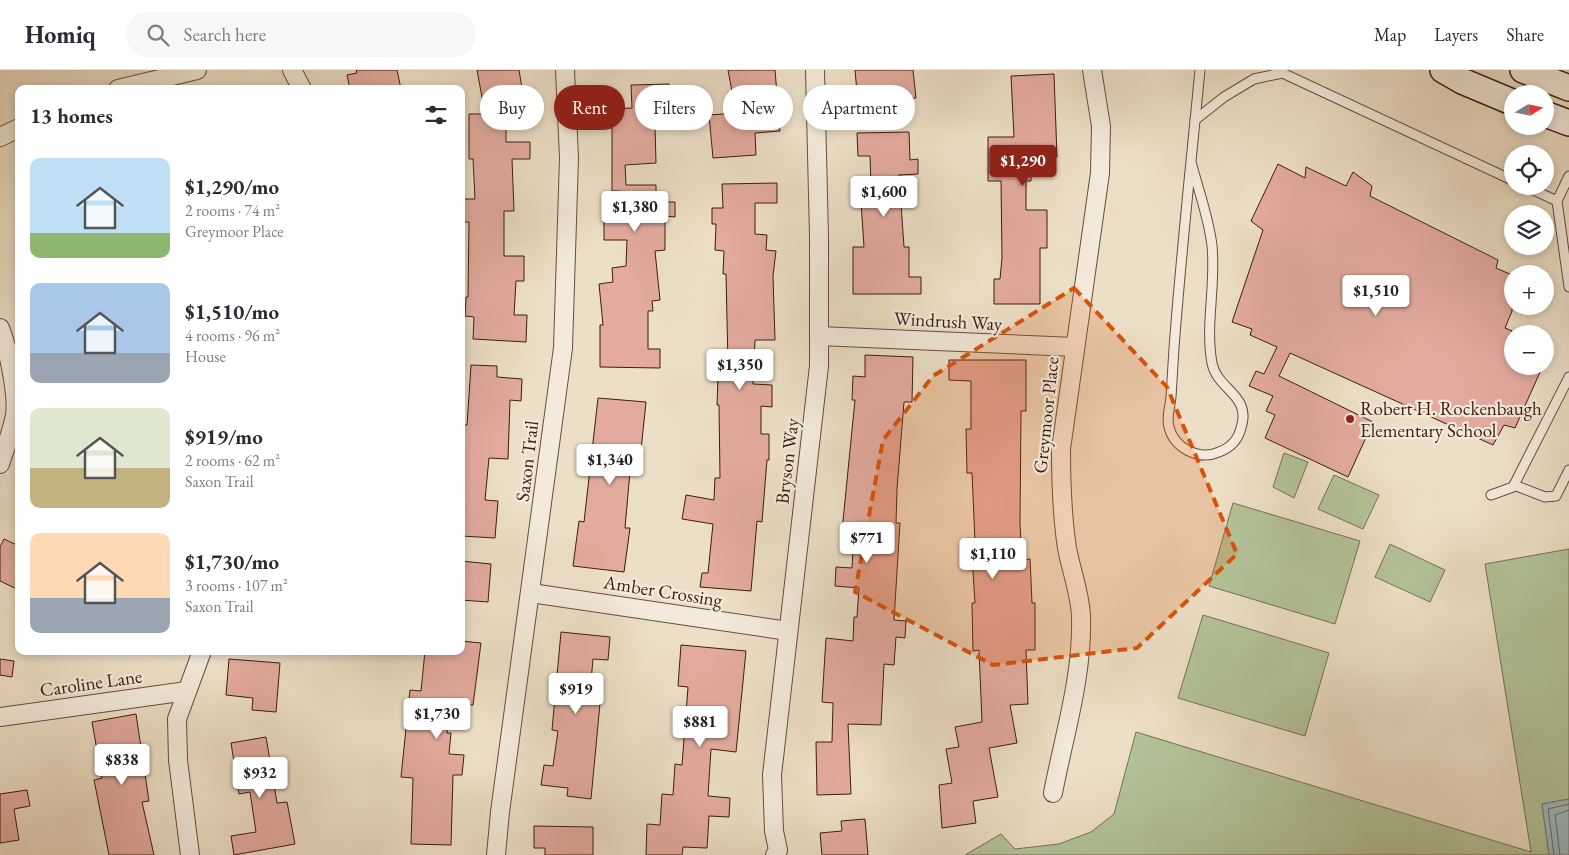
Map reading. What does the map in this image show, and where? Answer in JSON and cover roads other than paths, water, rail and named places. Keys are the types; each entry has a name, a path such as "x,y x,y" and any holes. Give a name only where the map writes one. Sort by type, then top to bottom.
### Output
{"street":[{"path":"135,85 197,70"},
{"path":"292,70 300,85"},
{"name":"Saxon Trail","path":"496,855 501,802 563,348 569,158 565,70"},
{"name":"Bryson Way","path":"775,855 778,850 774,832 772,775 819,366 820,237 815,70"},
{"name":"Greymoor Place","path":"1053,793 1074,697 1081,638 1081,613 1067,549 1061,492 1061,449 1100,173 1102,126 1092,70"},
{"path":"1443,70 1462,81 1504,99"},
{"path":"1523,70 1569,88"},
{"path":"1554,117 1569,123"},
{"path":"0,137 15,130"},
{"path":"0,328 6,343 12,377 15,414 0,464"},
{"name":"Windrush Way","path":"819,336 1074,347"},
{"name":"Amber Crossing","path":"531,592 788,631"},
{"path":"190,855 178,760 177,719 200,655"},
{"name":"Caroline Lane","path":"0,717 187,690"}],"lane":[{"path":"1191,162 1212,246 1212,363 1222,384 1233,391 1240,402 1243,414 1242,427 1237,439 1228,448 1217,454 1199,455 1183,448 1174,439 1169,428 1168,416 1171,398 1191,162 1200,70"},
{"path":"1195,120 1224,96 1254,79 1279,72 1504,176"},
{"path":"1569,176 1557,201 1566,250 1569,287"},
{"path":"1545,195 1557,201"},
{"path":"1491,495 1513,488 1569,377"},
{"path":"1514,485 1545,497 1556,496 1569,470"}],"water":[{"path":"1569,799 1569,855 1549,855 1542,804"}],"place":[{"name":"Robert H. Rockenbaugh Elementary School","path":"1350,419"}]}
